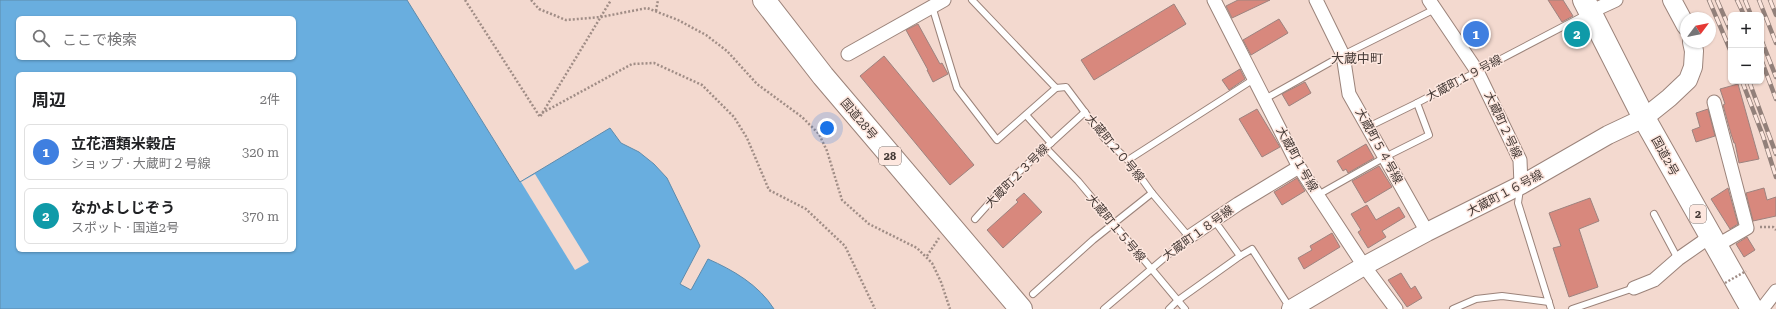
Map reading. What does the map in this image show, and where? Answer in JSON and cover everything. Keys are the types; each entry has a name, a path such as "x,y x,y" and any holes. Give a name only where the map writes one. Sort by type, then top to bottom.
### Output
{"highway":[{"name":"国道28号","path":"764,0 822,76 1027,301"},
{"name":"国道2号","path":"1587,6 1644,118 1752,309"}],"street":[{"path":"848,54 944,0"},
{"name":"大蔵町１号線","path":"1214,0 1299,167 1364,266 1396,309"},
{"name":"大蔵町５４号線","path":"1316,0 1343,55 1349,94 1427,232"},
{"path":"1587,6 1616,0"},
{"path":"1672,0 1680,15"},
{"name":"大蔵町２号線","path":"1432,4 1477,71 1520,160 1521,185"},
{"name":"大蔵町１６号線","path":"1291,309 1364,266 1427,232 1521,185 1608,135 1644,118 1669,98 1688,80 1693,67 1693,48"},
{"path":"1634,288 1654,280 1678,259 1713,241 1747,228 1714,102"},
{"name":"大蔵町１８号線","path":"1189,237 1299,167"},
{"path":"1762,309 1776,291"}],"lane":[{"name":"大蔵町２０号線","path":"972,0 1056,88 1066,87 1105,139 1128,160 1152,193 1189,237"},
{"path":"1265,99 1432,4"},
{"path":"932,6 957,88 997,140 1056,88"},
{"name":"大蔵町１９号線","path":"1318,195 1385,157 1430,135 1418,103 1477,71 1587,6"},
{"path":"1128,160 1254,79"},
{"path":"1368,127 1418,103"},
{"path":"1051,143 1085,112"},
{"name":"大蔵町２３号線","path":"975,219 1011,179 1051,143 1026,115"},
{"name":"大蔵町１５号線","path":"1046,148 1078,181 1185,309"},
{"name":"大蔵町２号線","path":"1521,185 1518,204 1551,309"},
{"path":"1027,301 1114,224 1152,193"},
{"path":"1654,214 1678,259"},
{"path":"1214,220 1240,256"},
{"name":"大蔵町１８号線","path":"1104,309 1150,268 1189,237"},
{"path":"1169,309 1177,301 1252,249 1291,309"},
{"path":"1572,309 1634,288"},
{"path":"1453,309 1476,299 1502,296 1549,302"}],"path":[{"path":"465,0 540,117 611,0"},
{"path":"531,0 539,9 566,20 601,17 647,8 678,20 706,35 728,51 757,84 802,117 819,134 827,151 842,200 870,224 917,248 927,256 941,282 950,309"},
{"path":"656,11 658,0"},
{"path":"542,113 632,64 654,63 702,85 734,117 747,138 769,190 806,209 845,246 875,309"},
{"path":"1747,228 1773,227 1776,230"},
{"path":"1725,283 1746,271"}],"water":[{"path":"0,0 407,0 520,182 610,128 621,143 639,152 654,164 667,178 700,246 680,284 691,290 708,259 745,279 768,300 774,309 0,309"}],"pier":[{"path":"535,174 589,262 575,270 521,182"}],"building":[{"path":"1238,0 1270,0 1232,18 1226,6"},
{"path":"1548,0 1563,0 1573,16 1562,22"},
{"path":"1174,4 1186,24 1094,80 1081,60"},
{"path":"1279,19 1288,33 1251,55 1243,40"},
{"path":"918,24 940,64 942,63 948,74 933,82 906,30"},
{"path":"884,56 974,165 950,185 860,76"},
{"path":"1240,69 1245,79 1229,90 1222,80"},
{"path":"1305,82 1311,93 1289,106 1282,94"},
{"path":"1738,84 1759,159 1739,163 1720,89"},
{"path":"1257,109 1280,147 1262,157 1239,119"},
{"path":"1708,109 1715,136 1696,142 1692,130 1700,127 1696,113"},
{"path":"1366,144 1374,158 1348,173 1346,169 1343,171 1337,161"},
{"path":"1379,166 1392,187 1365,203 1352,181"},
{"path":"1297,178 1305,191 1282,205 1274,192"},
{"path":"1728,188 1738,224 1730,229 1711,199"},
{"path":"1764,188 1767,200 1776,197 1776,216 1753,221 1746,193"},
{"path":"1024,193 1042,212 1003,248 987,230 1018,202 1016,200"},
{"path":"1590,198 1599,221 1579,229 1598,287 1569,297 1553,248 1561,246 1549,213"},
{"path":"1367,205 1376,220 1399,207 1405,217 1382,231 1386,237 1368,248 1358,232 1361,230 1351,214"},
{"path":"1332,233 1340,247 1304,269 1298,258 1312,250 1310,246"},
{"path":"1747,237 1755,250 1744,257 1736,244"},
{"path":"1401,273 1411,289 1415,286 1422,298 1407,307 1388,280"}],"railway":[{"path":"1709,0 1729,48"},
{"path":"1717,0 1728,25"},
{"path":"1737,0 1743,12"},
{"path":"1745,0 1750,12"},
{"path":"1759,0 1776,43"},
{"path":"1770,0 1776,15"},
{"path":"1764,47 1776,77"},
{"path":"1764,67 1776,99"},
{"path":"1743,84 1763,136 1776,177"},
{"path":"1750,84 1776,154"}],"place":[{"name":"立花酒類米穀店","path":"1476,34"},
{"name":"なかよしじぞう","path":"1577,34"}],"district":[{"name":"大蔵中町","path":"1357,58"}]}
